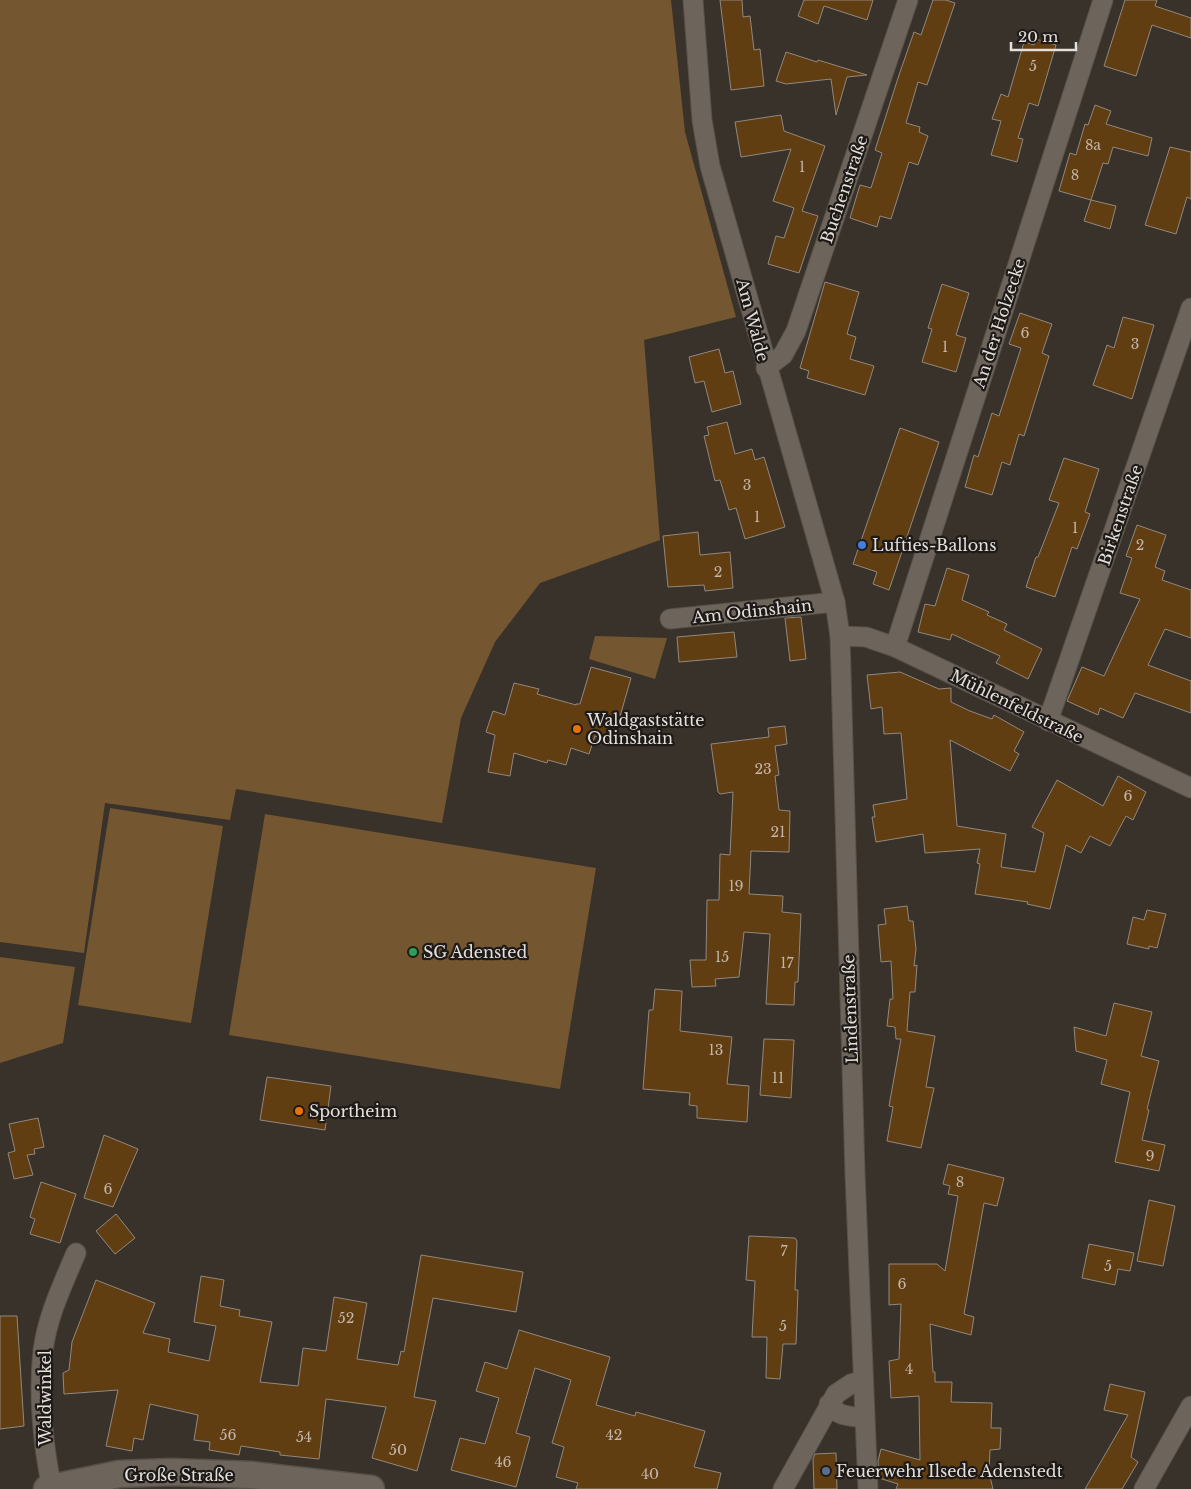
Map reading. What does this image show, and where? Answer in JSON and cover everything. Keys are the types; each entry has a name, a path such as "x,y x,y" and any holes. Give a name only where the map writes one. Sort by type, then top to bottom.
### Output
{"main road":[{"name":"Große Straße","path":"50,1488 119,1474 170,1472 252,1475 319,1485 371,1489"}],"street":[{"name":"Am Walde","path":"693,0 702,120 710,166 766,368 835,602 840,636"},
{"name":"Buchenstraße","path":"766,368 783,355 796,331 908,0"},
{"name":"An der Holzecke","path":"895,647 1103,0"},
{"name":"Birkenstraße","path":"1048,721 1191,308"},
{"name":"Am Odinshain","path":"670,619 835,602"},
{"name":"Mühlenfeldstraße","path":"840,636 866,637 895,647 1191,788"},
{"name":"Lindenstraße","path":"840,636 862,1381 868,1489"},
{"name":"Waldwinkel","path":"50,1488 44,1448 43,1351 53,1309 76,1253"},
{"path":"783,1489 830,1404 842,1389 862,1381"},
{"path":"830,1404 833,1410 843,1416 864,1418"},
{"path":"1144,1489 1191,1406"}],"shaded area":[{"path":"0,0 671,0 685,132 736,317 644,340 660,540 540,583 495,642 461,718 442,823 236,789 230,820 105,803 84,953 0,942"},
{"path":"595,636 667,638 655,679 589,659"},
{"path":"110,808 223,826 191,1023 78,1005"},
{"name":"SG Adensted","path":"265,814 596,868 560,1089 229,1035"},
{"path":"0,957 75,967 63,1043 0,1063"}],"building":[{"path":"720,0 742,0 743,17 750,16 754,50 760,49 764,86 731,90"},
{"path":"804,0 873,0 867,20 824,6 818,24 798,16"},
{"path":"933,0 946,0 955,3 927,85 918,82 906,123 920,127 919,132 928,136 918,165 909,162 891,219 880,216 877,227 850,218 860,185 871,188 882,153 875,150 899,75 914,32 921,35"},
{"path":"1125,0 1157,0 1155,6 1191,18 1191,38 1152,25 1136,76 1104,66"},
{"path":"1036,39 1056,45 1038,106 1029,103 1018,138 1023,139 1017,162 991,155 1001,121 992,119 1001,94 1008,97 1024,42 1034,45"},
{"path":"786,52 867,75 847,77 836,115 831,79 786,84 776,81"},
{"path":"1095,105 1111,111 1106,124 1152,138 1148,156 1113,147 1108,164 1103,163 1091,200 1059,191 1070,153 1076,155 1085,124 1088,125"},
{"path":"781,115 784,131 825,146 802,211 818,216 799,273 768,264 776,236 784,238 794,208 773,201 791,149 741,157 735,122"},
{"path":"1170,147 1191,152 1191,199 1187,197 1176,234 1145,225"},
{"path":"1091,200 1116,206 1110,229 1084,221"},
{"path":"825,282 859,292 847,334 856,337 850,359 874,366 865,395 807,378 809,371 800,368"},
{"path":"942,284 969,293 956,335 966,338 956,372 922,362 932,329 928,328"},
{"path":"1020,313 1052,324 1042,353 1049,356 1024,436 1019,434 1010,465 1002,462 992,495 965,487 974,455 978,457 992,413 999,416 1021,348 1009,344"},
{"path":"1123,317 1154,325 1132,399 1093,385 1107,345 1114,348"},
{"path":"719,349 725,373 733,371 741,404 712,412 704,381 695,383 689,357"},
{"path":"727,422 735,454 752,449 755,460 764,457 785,527 745,539 736,508 729,510 720,480 715,481 704,436 709,435 707,427"},
{"path":"900,428 939,442 889,590 873,584 877,572 853,564"},
{"path":"1064,458 1099,469 1085,512 1090,514 1077,549 1072,547 1055,597 1026,587 1036,557 1038,557 1059,503 1049,500"},
{"path":"1137,525 1166,535 1155,567 1165,571 1162,580 1191,590 1191,638 1165,629 1148,665 1191,681 1191,713 1135,693 1123,718 1100,708 1098,715 1067,701 1082,667 1104,676 1140,599 1120,593 1132,558 1126,556"},
{"path":"698,532 700,555 730,552 733,588 705,591 704,585 668,587 663,536"},
{"path":"947,568 969,575 962,600 989,612 987,615 1007,624 1004,630 1042,649 1028,679 996,663 1000,656 952,634 950,640 918,632 925,604 935,606"},
{"path":"801,617 806,659 790,661 785,618"},
{"path":"734,632 737,657 679,662 677,637"},
{"path":"591,667 631,678 613,741 595,736 589,754 571,748 566,765 548,760 547,763 514,753 510,776 488,772 495,735 486,732 493,711 505,715 514,683 539,689 537,694 576,705 580,704"},
{"path":"900,672 939,689 951,688 951,702 992,719 994,715 1024,732 1014,751 1019,754 1010,771 950,740 957,826 1006,834 1001,867 1035,872 1044,833 1032,827 1057,780 1103,806 1118,776 1146,792 1133,820 1126,816 1110,846 1090,836 1081,853 1066,845 1050,909 1027,904 1028,902 975,894 980,864 977,863 980,849 925,853 923,834 876,842 872,817 875,817 873,805 907,799 901,733 884,734 882,707 871,709 867,675"},
{"path":"785,726 787,744 775,746 779,775 775,776 779,810 790,811 789,852 751,851 749,894 783,896 782,912 801,914 798,982 795,982 794,1005 766,1004 770,934 744,932 739,977 715,979 716,986 692,987 690,960 706,960 707,900 719,900 720,854 730,855 733,792 720,794 718,792 711,744 769,737 768,728"},
{"path":"907,906 909,921 913,921 916,949 914,966 917,965 915,992 910,992 907,1031 935,1036 926,1087 934,1088 921,1148 887,1141 893,1107 889,1106 901,1039 896,1039 895,1027 887,1026 890,999 893,999 891,961 881,962 878,925 886,924 884,909"},
{"path":"1147,910 1166,914 1157,948 1149,946 1149,949 1127,944 1133,917 1144,920"},
{"path":"655,989 682,991 680,1031 732,1037 727,1084 749,1086 747,1122 697,1118 697,1106 689,1105 690,1093 643,1089 649,1010 653,1010"},
{"path":"1114,1003 1152,1012 1141,1056 1159,1061 1147,1109 1149,1110 1142,1140 1165,1145 1159,1171 1115,1162 1130,1092 1101,1084 1107,1060 1076,1051 1074,1027 1106,1036"},
{"path":"764,1039 794,1040 791,1098 760,1095"},
{"path":"267,1077 331,1086 325,1130 260,1120"},
{"path":"38,1118 44,1147 34,1149 35,1154 27,1155 33,1175 14,1179 8,1153 15,1151 9,1124"},
{"path":"104,1135 138,1149 113,1207 84,1198"},
{"path":"948,1164 1004,1178 997,1206 984,1203 964,1314 974,1317 971,1335 930,1324 935,1382 952,1382 951,1402 992,1403 991,1428 1001,1428 1000,1449 990,1450 989,1473 993,1489 896,1489 898,1484 879,1478 878,1461 881,1449 920,1460 919,1396 891,1398 889,1361 899,1359 901,1304 889,1305 889,1264 937,1264 945,1271 958,1196 948,1194 950,1186 943,1184"},
{"path":"41,1182 76,1194 60,1243 30,1234 35,1219 30,1217"},
{"path":"1149,1200 1175,1206 1163,1266 1137,1261"},
{"path":"116,1214 135,1238 115,1254 96,1231"},
{"path":"749,1236 795,1238 797,1241 795,1290 798,1290 796,1344 783,1344 780,1379 766,1378 767,1337 752,1337 755,1281 746,1280"},
{"path":"1089,1244 1134,1253 1130,1271 1118,1269 1115,1285 1082,1278"},
{"path":"421,1255 523,1272 516,1312 433,1298 414,1397 436,1401 417,1471 372,1458 386,1407 326,1399 319,1459 280,1455 280,1452 241,1446 239,1455 209,1450 210,1442 194,1440 198,1415 150,1404 143,1440 134,1438 132,1451 106,1446 118,1390 64,1394 63,1373 69,1370 72,1342 96,1280 155,1303 143,1333 170,1339 168,1352 209,1361 216,1326 194,1322 201,1276 224,1280 220,1306 240,1310 239,1316 272,1322 260,1382 298,1386 303,1348 326,1351 334,1297 367,1303 357,1359 398,1365 401,1351 404,1352"},
{"path":"0,1316 17,1316 24,1426 0,1429"},
{"path":"519,1330 610,1357 596,1405 635,1416 636,1412 705,1431 694,1467 721,1473 717,1489 576,1489 578,1483 556,1477 564,1447 552,1443 571,1380 535,1368 516,1433 530,1437 516,1487 451,1470 460,1438 485,1444 499,1398 476,1391 485,1362 507,1369"},
{"path":"1110,1384 1145,1392 1131,1457 1138,1462 1122,1489 1085,1489 1128,1415 1104,1410"},
{"path":"836,1453 837,1489 814,1489 813,1459 815,1454"}],"place":[{"name":"Lufties-Ballons","path":"862,545"},
{"name":"Waldgaststätte Odinshain","path":"577,729"},
{"name":"SG Adensted","path":"413,952"},
{"name":"Sportheim","path":"299,1111"},
{"name":"Feuerwehr Ilsede Adenstedt","path":"826,1471"}]}
